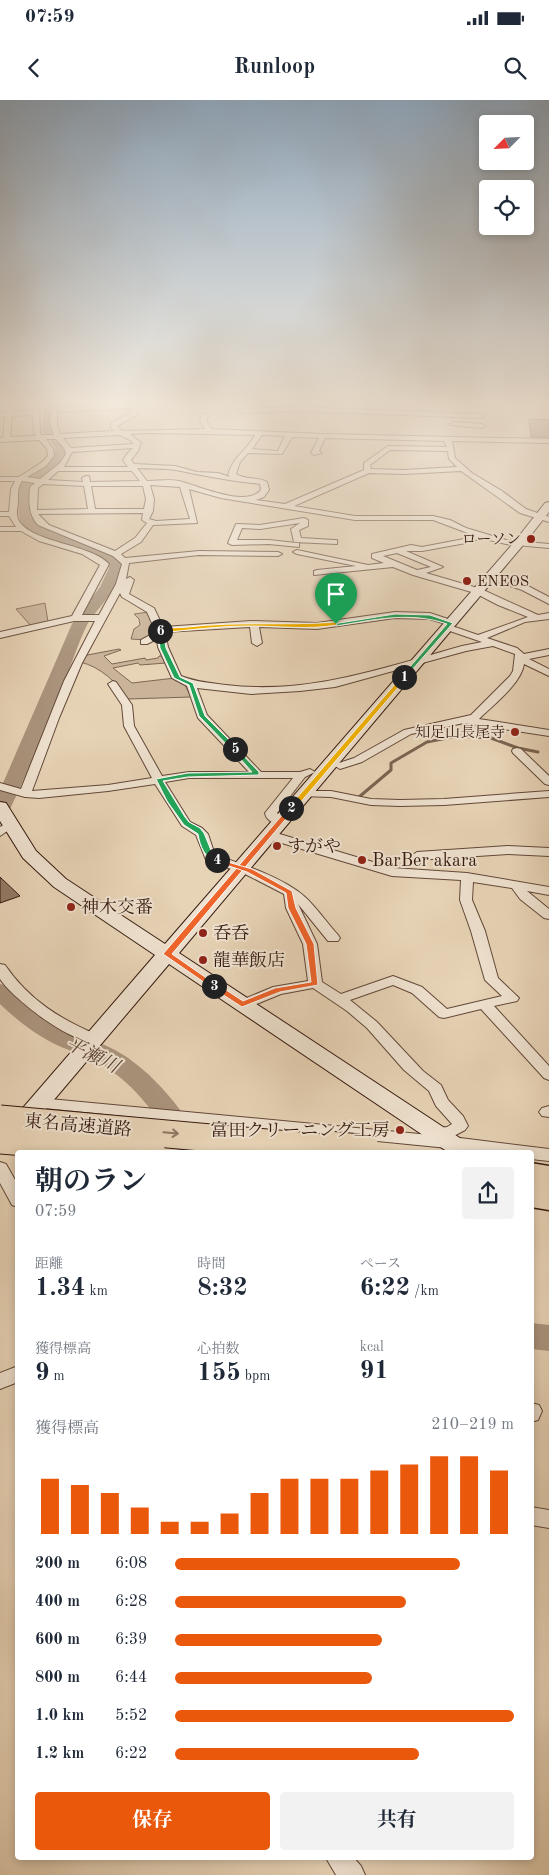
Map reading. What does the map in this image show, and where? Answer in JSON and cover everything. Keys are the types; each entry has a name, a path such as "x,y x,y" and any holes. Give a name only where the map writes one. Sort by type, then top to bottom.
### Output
{"highway":[{"name":"東名高速道路","path":"0,1119 345,1150"},
{"name":"東名高速道路","path":"0,1140 123,1150"},
{"path":"534,1174 549,1177"},
{"path":"534,1197 549,1199"}],"street":[{"path":"16,487 10,500 14,520 24,529 43,539 107,564 199,553 278,554"},
{"path":"34,487 34,512 36,520 46,527 116,554 134,570 124,592 125,595 151,610 160,632 163,648 177,678 191,684 250,691 335,684 494,643"},
{"path":"88,487 92,511"},
{"path":"147,487 150,499 149,511 145,517 151,522 194,521 184,487"},
{"path":"187,487 206,493 360,519 391,517 434,518 481,535 518,544 549,546"},
{"path":"252,500 263,493 264,487"},
{"path":"285,507 331,487"},
{"path":"488,487 517,507 545,519"},
{"path":"0,1148 490,576 518,544 545,519 549,505"},
{"path":"298,510 297,512 304,520 304,526 295,529 297,540 334,542"},
{"path":"34,512 149,511"},
{"path":"0,514 13,514"},
{"path":"304,520 267,526 239,526 232,543 269,542 296,551 347,560 366,568"},
{"path":"116,554 138,540 151,522"},
{"path":"0,529 24,529"},
{"path":"481,535 466,541 422,549 411,546 375,556 416,574 478,591 535,617"},
{"path":"398,550 439,567 416,574"},
{"path":"25,794 44,741 77,663 99,618 125,575 124,563"},
{"path":"76,619 107,564"},
{"path":"317,573 394,564"},
{"path":"490,576 525,588 549,601"},
{"path":"144,642 160,632 212,625 317,626 395,615 430,616 478,638 514,650 519,654 518,672 514,678 475,717 408,732 358,760 340,766"},
{"path":"478,638 535,617 549,616"},
{"path":"0,636 76,619 99,618"},
{"path":"254,624 257,643"},
{"path":"520,658 549,652"},
{"path":"520,658 549,672"},
{"path":"113,684 127,705 129,726 170,801 186,824 202,834 203,842 210,857 264,877 290,892 301,900 334,938"},
{"path":"191,684 202,716 257,774"},
{"path":"465,720 549,733"},
{"path":"517,751 549,782"},
{"path":"0,787 25,794 38,795 70,793 188,775 305,774 271,814 275,828"},
{"path":"303,794 331,794 371,802 400,803 444,802 549,794"},
{"path":"0,807 5,829 60,883 242,1004 437,1144"},
{"path":"275,828 392,872 467,878 549,891"},
{"path":"417,856 508,850 549,852"},
{"path":"340,999 393,980 417,990 444,1014 512,998 492,980 478,931 466,900 467,878"},
{"path":"517,886 524,896 549,915"},
{"path":"290,892 292,908 310,944 315,984"},
{"path":"0,968 14,986 37,1008 89,1045"},
{"path":"242,1004 278,990 315,984 356,1010 421,1080 436,1088 441,1102 458,1120 460,1126 437,1144"},
{"path":"485,1005 549,1075"},
{"path":"39,1103 181,1115 504,1150"},
{"path":"534,1153 549,1155"},
{"path":"0,1168 15,1196"},
{"path":"534,1199 549,1210"},
{"path":"0,1381 15,1374"},
{"path":"534,1516 549,1519"},
{"path":"340,1860 352,1875"}],"shaded area":[{"path":"45,603 48,622 31,626 16,609"},
{"path":"149,612 158,633 146,640 131,639 134,629 140,625 139,619 134,614"},
{"path":"121,650 104,656 112,664 145,658 146,660 158,658 159,656 163,656 166,663 140,665 138,663 113,668 132,683 175,678 184,683 191,697 128,699 101,671 80,662 82,656"}],"building":[{"path":"0,877 20,896 0,903"}],"waterway":[{"path":"0,809 20,769 80,624 107,588 116,568 115,562 110,558 50,536 27,521 25,515 25,487"},
{"path":"359,797 391,770 391,763 427,742 457,736 491,738 518,748 538,752"},
{"name":"平瀬川","path":"0,991 21,1011 44,1028 110,1058 136,1077 167,1113 191,1150"},
{"name":"平瀬川","path":"534,1336 549,1338"}],"place":[{"name":"ローソン","path":"531,539"},
{"name":"ENEOS","path":"467,581"},
{"name":"知足山長尾寺","path":"515,732"},
{"name":"すがや","path":"277,846"},
{"name":"BarBer akara","path":"362,860"},
{"name":"神木交番","path":"71,907"},
{"name":"呑呑","path":"203,933"},
{"name":"龍華飯店","path":"203,960"},
{"name":"富田クリーニング工房","path":"400,1130"}],"route":[{"path":"336,624 301,627 251,624 212,625 160,630 163,648 169,662 177,678 191,684 202,716 246,760 257,774 188,775 159,779 170,801 186,824 202,834 203,842 210,857 217,860 240,868 247,870 264,877 290,892 292,908 310,944 315,984 278,990 242,1004 167,954 240,868 270,835 450,623 430,616 395,615 336,624"}]}
